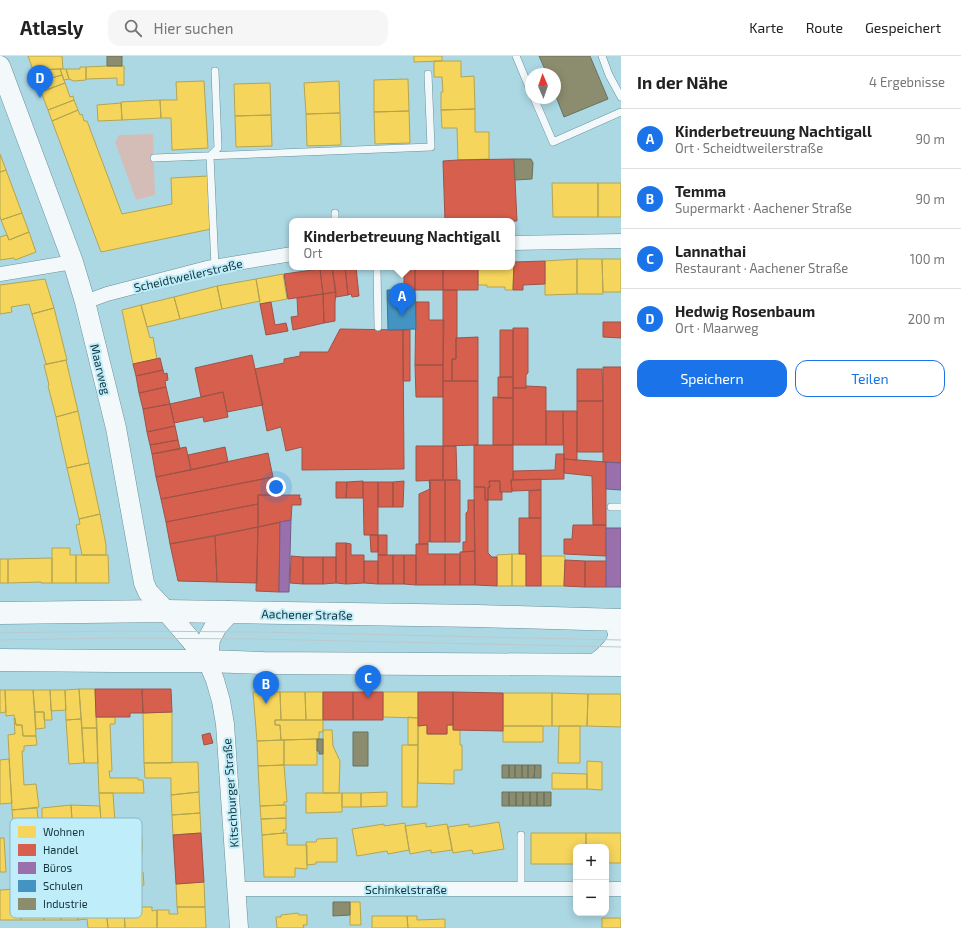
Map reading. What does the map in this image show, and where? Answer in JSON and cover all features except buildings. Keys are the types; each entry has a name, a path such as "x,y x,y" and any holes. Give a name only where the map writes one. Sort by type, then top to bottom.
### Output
{"main road":[{"name":"Maarweg","path":"0,66 73,262 85,302 116,428 144,583 148,592 190,638 207,661"},
{"name":"Aachener Straße","path":"0,614 166,611 478,616 618,620 618,640 614,647 597,664"},
{"path":"207,661 209,639 216,626 229,612"},
{"path":"0,660 621,665"}],"street":[{"path":"515,243 621,241"},
{"name":"Scheidtweilerstraße","path":"85,302 107,294 215,267 289,255"},
{"path":"0,274 73,262"},
{"name":"Kitschburger Straße","path":"207,661 215,680 225,724 239,928"},
{"name":"Schinkelstraße","path":"236,889 573,889"},
{"path":"609,889 621,889"}],"lane":[{"path":"516,56 525,78"},
{"path":"602,56 609,75 621,97"},
{"path":"215,71 218,148 210,156 215,267"},
{"path":"154,158 431,147 428,74"},
{"path":"537,104 553,142 621,112"},
{"path":"334,213 335,218"},
{"path":"377,270 378,327"},
{"path":"611,507 621,507"},
{"path":"521,835 521,889"}],"shaded area":[{"path":"153,134 155,195 136,200 115,142 119,135"}],"tram line":[{"path":"0,633 116,631 262,632 621,640"},
{"path":"0,640 116,638 256,639 621,647"}],"place":[{"name":"Hedwig Rosenbaum","path":"40,98"},
{"name":"Kinderbetreuung Nachtigall","path":"402,316"},
{"name":"Lannathai","path":"368,698"},
{"name":"Temma","path":"266,704"}]}
